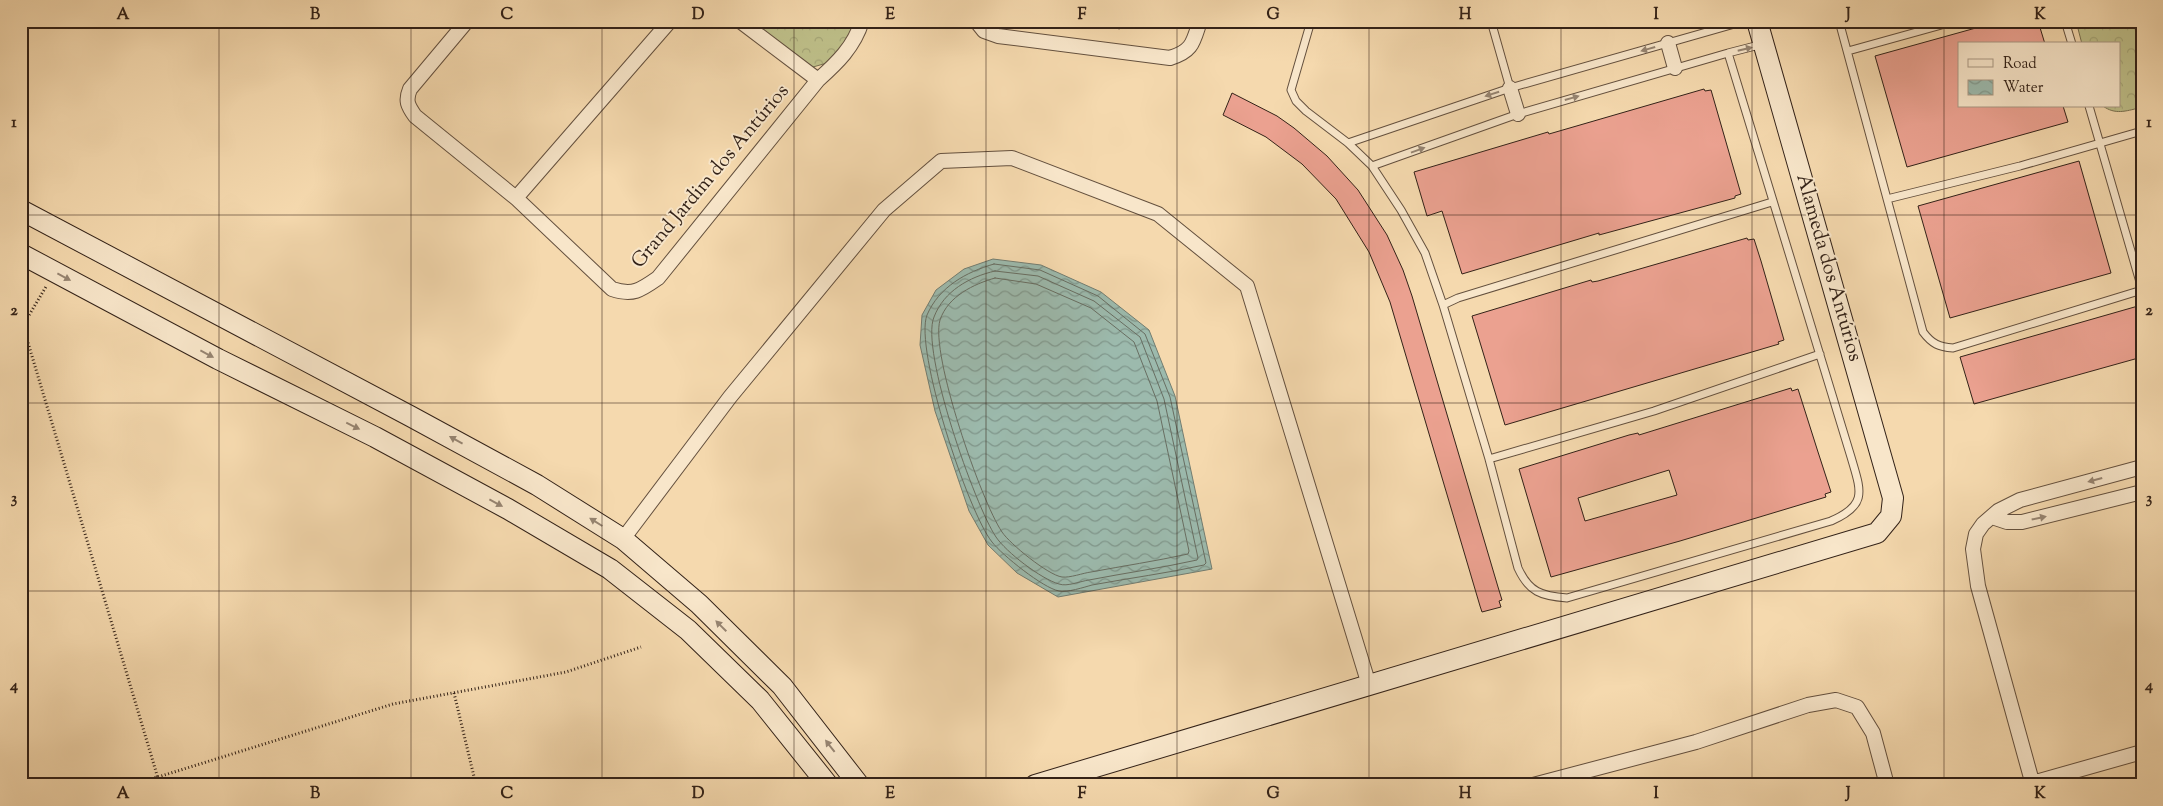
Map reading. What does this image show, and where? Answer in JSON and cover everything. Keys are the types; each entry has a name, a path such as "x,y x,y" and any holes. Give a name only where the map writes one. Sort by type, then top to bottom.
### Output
{"main road":[{"name":"Alameda dos Antúrios","path":"1369,685 1877,533 1890,516 1893,498 1757,21"},
{"path":"21,210 478,452 537,485 623,540 699,604 782,686 856,780 873,785"},
{"path":"21,254 218,359 375,437 508,509 610,570 688,630 760,700 828,785"},
{"path":"1034,785 1369,685"}],"street":[{"path":"255,21 260,21"},
{"name":"Grand Jardim dos Antúrios","path":"467,21 410,89 407,96 407,105 415,116 516,198 612,289 623,293 642,290 658,278 818,80 850,48 862,21"},
{"path":"516,198 670,21"},
{"name":"Grand Jardim dos Antúrios","path":"740,21 818,80"},
{"path":"976,21 984,31 998,36 1170,58 1188,51 1200,21"},
{"path":"1668,43 1675,68"},
{"path":"1510,88 1518,114"},
{"path":"623,540 730,397 884,210 941,161 1012,158 1158,214 1246,286 1369,685"},
{"path":"2142,467 2020,500 1998,511 1983,524 1976,534 1973,549 1978,586 2033,784 2142,752"},
{"path":"1992,517 2007,522 2022,522 2142,492"},
{"path":"1533,785 1696,742 1808,705 1836,700 1857,707 1873,733 1887,785"}],"lane":[{"path":"1310,21 1291,90 1296,101 1306,111 1348,143 1372,166 1401,210 1424,253 1442,305 1489,459 1518,568 1524,581 1532,589 1548,596 1567,598 1831,521 1854,508 1858,502 1858,482 1728,52"},
{"path":"1491,21 1510,88"},
{"path":"1348,143 1510,88 1668,43 1720,25 1745,21"},
{"path":"1839,21 1923,332 1930,341 1940,348 1953,348 2142,289 2090,108"},
{"path":"1848,51 1956,21"},
{"path":"2066,21 2071,42"},
{"path":"1372,166 1518,114 1728,52 1764,44"},
{"path":"1887,199 2020,166 2142,131"},
{"path":"1442,305 1458,298 1772,202"},
{"path":"1489,459 1654,411 1820,354"}],"path":[{"path":"1118,29 1120,21"},
{"path":"56,272 22,326 160,785"},
{"path":"124,785 158,777 393,704 566,672 641,647"},
{"path":"454,693 476,785"}],"green space":[{"path":"750,21 855,21 848,43 827,63 813,67 800,63"},
{"path":"2076,21 2142,21 2142,95 2136,97 2139,108 2112,111 2106,108 2120,108 2120,42 2081,42"}],"water":[{"path":"993,259 1041,265 1101,292 1149,330 1175,396 1212,569 1058,597 1017,573 988,545 969,511 935,411 920,345 922,315 936,290 964,269"}],"building":[{"path":"2001,21 2038,21 2044,42 1958,42 1958,108 2064,108 2068,122 1907,167 1875,56"},
{"path":"1704,89 1705,91 1711,90 1741,194 1735,196 1735,198 1599,235 1599,233 1462,274 1442,211 1427,216 1414,172 1548,132 1549,134"},
{"path":"1232,93 1277,116 1327,156 1358,190 1387,235 1403,270 1412,296 1502,600 1499,601 1501,607 1482,612 1390,302 1369,252 1336,199 1302,164 1266,137 1223,115"},
{"path":"2079,161 2111,273 1950,318 1918,206"},
{"path":"1747,238 1748,240 1754,239 1761,261 1784,340 1778,342 1779,344 1505,425 1472,316 1591,280 1592,282 1598,281"},
{"path":"2138,306 2142,319 2142,357 1974,404 1960,357"},
{"path":"1791,388 1792,391 1798,389 1831,492 1825,494 1826,497 1551,577 1519,469 1629,435 1638,433 1639,435","holes":["1669,470 1677,495 1585,521 1578,498"]}]}
